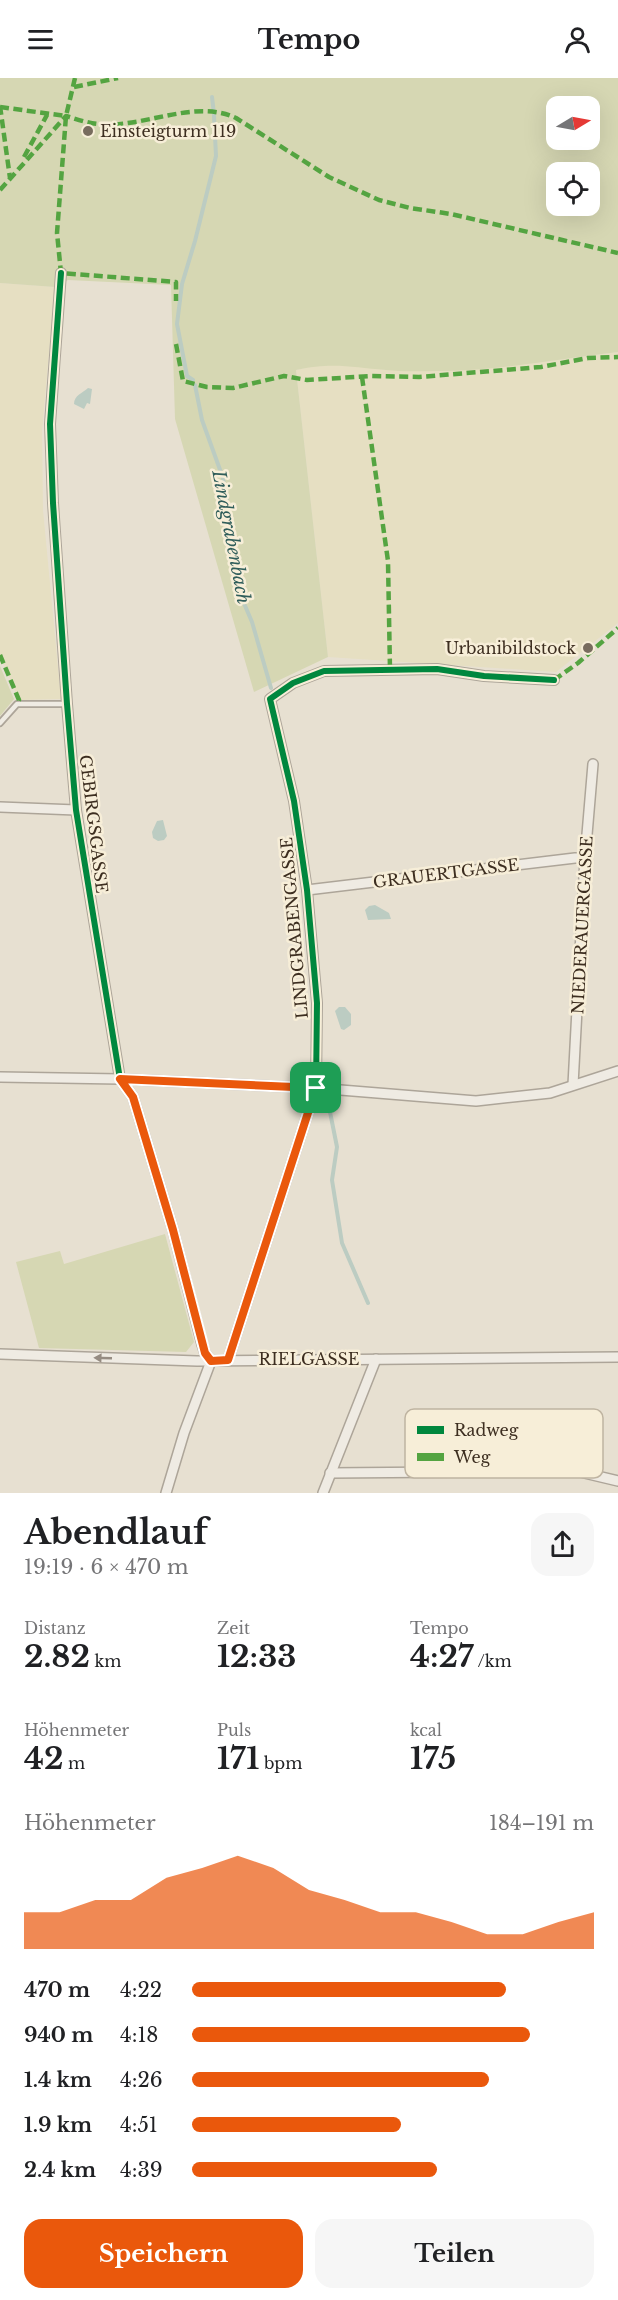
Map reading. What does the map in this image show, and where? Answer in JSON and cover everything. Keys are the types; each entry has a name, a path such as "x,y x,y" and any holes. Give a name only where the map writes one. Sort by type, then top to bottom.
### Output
{"street":[{"name":"GEBIRGSGASSE","path":"61,273 50,424 53,503 76,810 120,1079 133,1097 173,1230 202,1344 211,1361"},
{"name":"LINDGRABENGASSE","path":"228,1360 316,1088 317,1003 307,890 294,801 270,699 293,683 324,671 436,669 484,676 554,680"},
{"name":"NIEDERAUERGASSE","path":"573,1085 585,858 593,764"},
{"path":"0,807 76,810"},
{"name":"GRAUERTGASSE","path":"307,890 585,858"},
{"path":"0,1077 120,1079 316,1088 476,1101 550,1093 618,1071"},
{"name":"RIELGASSE","path":"0,1354 211,1361 618,1357"},
{"path":"323,1493 376,1359"},
{"path":"166,1493 184,1433 211,1361"},
{"path":"330,1473 405,1472"},
{"path":"603,1477 618,1481"}],"lane":[{"path":"0,723 17,704 67,704"}],"shaded area":[{"path":"0,283 55,287 42,431 43,510 61,699 19,700 0,655"},
{"path":"618,352 618,623 556,672 328,657 296,370 319,365 354,365 387,370 564,359"},
{"path":"88,388 92,389 90,404 87,403 84,409 74,404 74,401"},
{"path":"163,820 167,836 164,840 158,841 153,838 152,832 157,821"},
{"path":"375,905 389,913 391,919 368,920 365,910"},
{"path":"339,1007 345,1007 351,1014 351,1025 344,1030 341,1029 335,1011"}],"green space":[{"path":"0,78 618,78 618,352 505,367 460,370 399,371 331,366 296,370 328,657 254,692 175,419 171,285 68,280 55,287 0,283"},
{"path":"0,666 14,699 0,716"},
{"path":"165,1234 194,1342 186,1352 39,1348 16,1262 60,1251 64,1264"}],"waterway":[{"name":"Lindgrabenbach","path":"212,97 214,114"},
{"name":"Lindgrabenbach","path":"193,380 187,376 177,324 182,284 216,156 214,116"},
{"name":"Lindgrabenbach","path":"195,385 202,420 223,478 243,601 252,622 271,688"},
{"name":"Lindgrabenbach","path":"330,1112 337,1147 332,1180 342,1243 368,1303"}],"marked path":[{"path":"75,78 66,116 57,233 61,273 176,282 176,301"},
{"path":"74,87 118,78"},
{"path":"0,106 10,178"},
{"path":"0,107 66,116"},
{"path":"0,190 66,116 94,123 115,124 203,111 236,118 329,177 379,200 410,208 451,214 618,253"},
{"path":"24,157 47,115"},
{"path":"176,344 183,381 207,387 233,388 284,376 307,380 371,376 419,377 541,367 588,358 618,357"},
{"path":"362,377 388,561 390,670"},
{"path":"554,680 578,663 618,628"},
{"path":"0,655 19,700 17,704"}],"cycle path":[{"path":"61,273 50,424 53,503 76,810 120,1079 133,1097 173,1230 202,1344 211,1361"},
{"path":"228,1360 316,1088 317,1003 307,890 294,801 270,699 293,683 324,671 437,669 484,676 554,680"}],"place":[{"name":"Einsteigturm 119","path":"88,131"},
{"name":"Urbanibildstock","path":"588,648"}],"route":[{"path":"120,1079 316,1088 228,1360 211,1361 202,1344 173,1230 133,1097 120,1079"}]}
